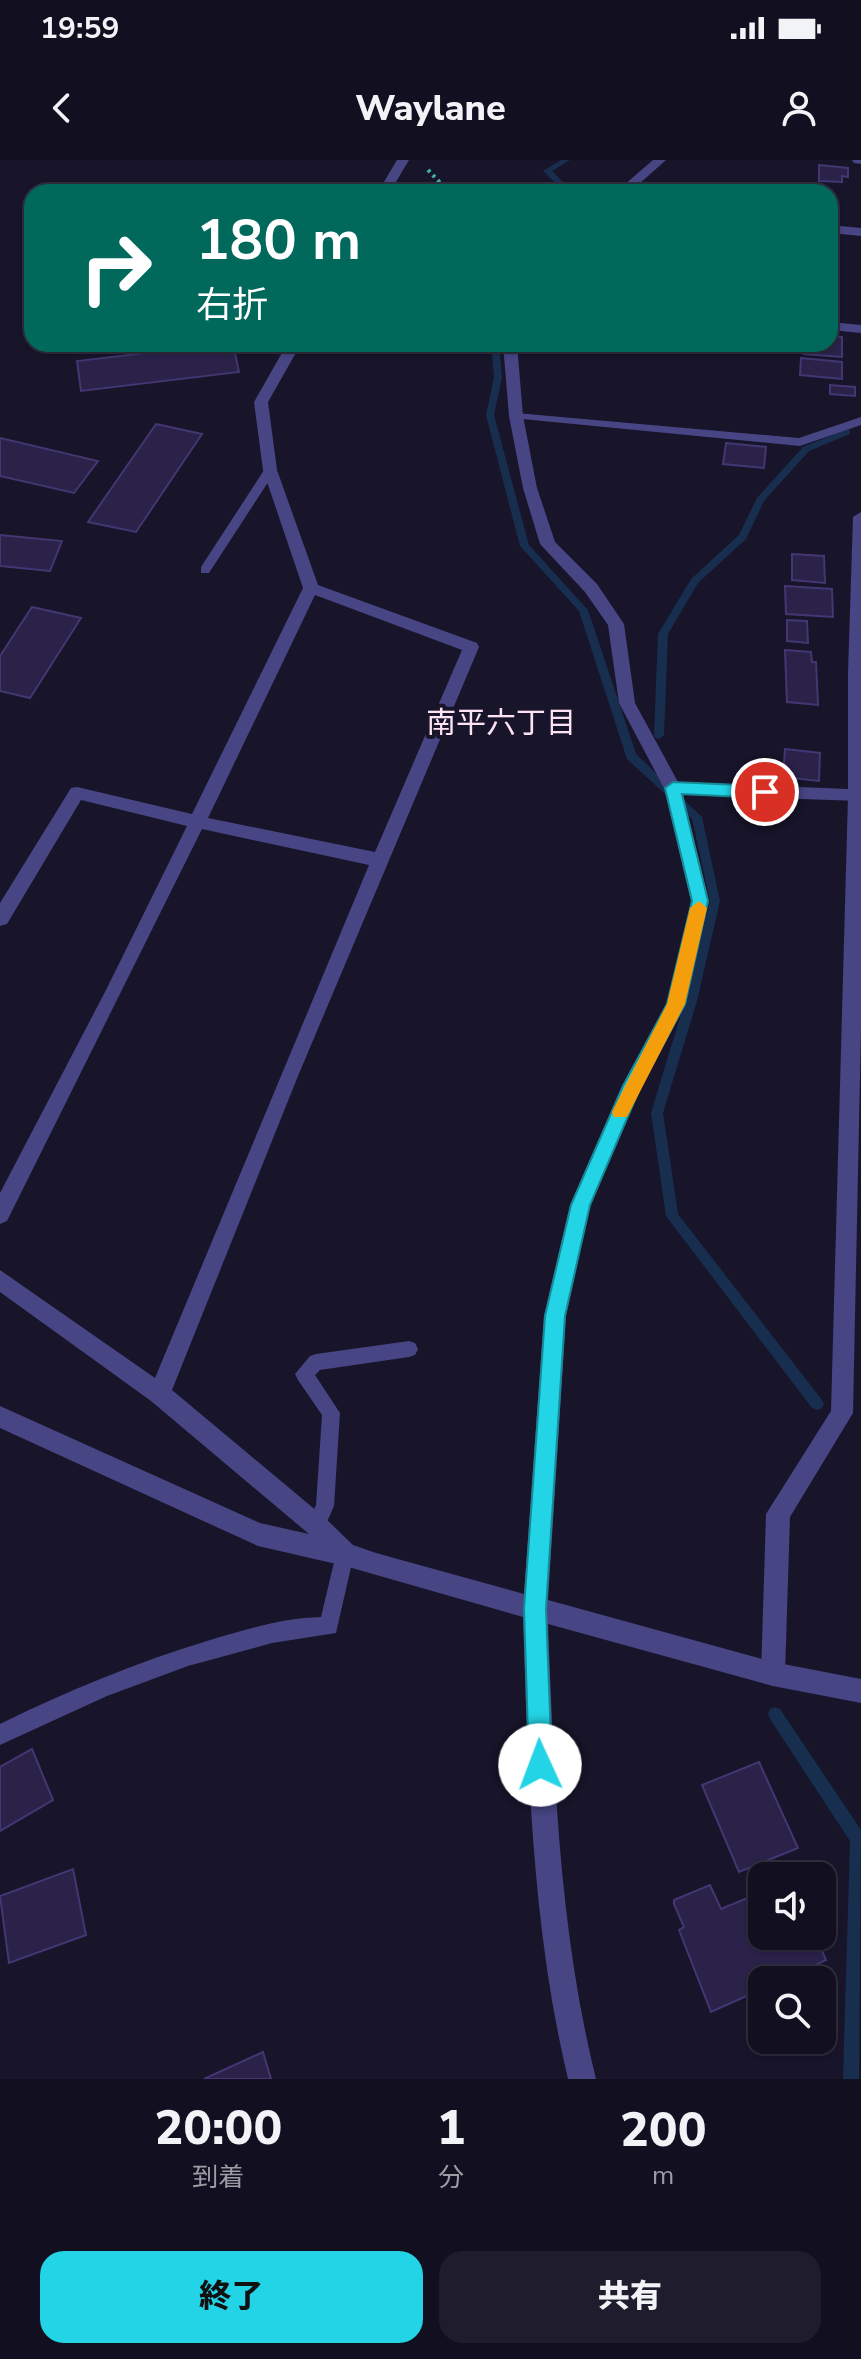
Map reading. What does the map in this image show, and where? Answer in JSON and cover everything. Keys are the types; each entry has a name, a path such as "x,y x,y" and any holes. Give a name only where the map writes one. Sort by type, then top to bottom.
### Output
{"street":[{"path":"389,184 403,160"},
{"path":"632,184 660,160"},
{"path":"838,230 861,232"},
{"path":"838,327 861,329"},
{"path":"0,1215 198,822 311,588 270,470 261,402 289,352"},
{"path":"511,352 516,416 530,488 548,544 591,588 616,624 627,703 673,788 700,901 676,1004 632,1086 580,1205 555,1316 535,1609 543,1827 573,2042 582,2079"},
{"path":"773,1674 778,1514 842,1413 861,517"},
{"path":"159,1394 379,860 471,647 311,588"},
{"path":"673,788 857,796"},
{"path":"0,919 77,793 379,860"},
{"path":"0,1280 159,1394 316,1525 345,1554"},
{"path":"0,1417 258,1534 345,1554 773,1674 861,1691"}],"lane":[{"path":"516,416 800,442 861,421"},
{"path":"205,570 270,470"},
{"path":"316,1525 325,1506 331,1413 304,1374 316,1362 409,1349"},
{"path":"0,1735 58,1705 170,1662 304,1626 329,1626 345,1554"}],"path":[{"path":"419,160 442,184"}],"building":[{"path":"819,165 848,168 848,177 842,176 842,182 819,181"},
{"path":"838,337 842,337 842,357 804,354 838,352"},
{"path":"154,352 235,352 239,372 81,391 77,361"},
{"path":"801,358 842,362 842,379 800,375"},
{"path":"830,385 855,387 855,396 830,394"},
{"path":"156,424 202,434 136,532 88,522"},
{"path":"0,438 98,461 74,493 0,476"},
{"path":"726,443 766,447 764,468 723,464"},
{"path":"0,535 62,541 50,571 0,566"},
{"path":"792,554 824,556 825,583 792,580"},
{"path":"785,586 832,589 833,617 786,614"},
{"path":"32,607 81,618 30,698 0,691 0,656"},
{"path":"787,620 807,621 808,643 787,641"},
{"path":"785,650 811,652 812,662 816,662 818,705 787,702"},
{"path":"785,749 820,753 819,781 783,777"},
{"path":"32,1749 53,1800 0,1831 0,1767"},
{"path":"759,1762 798,1848 764,1862 748,1862 748,1868 739,1872 702,1785"},
{"path":"73,1869 86,1935 9,1963 0,1896"},
{"path":"710,1885 721,1909 748,1898 748,1950 822,1950 826,1960 813,1966 748,1966 748,1995 711,2012 679,1930 684,1927 674,1900"},
{"path":"263,2052 271,2079 204,2079"}],"waterway":[{"path":"561,184 547,171 566,160"},
{"path":"496,352 498,377 490,415 525,546 583,610 631,756 697,817 715,901 691,1001 657,1113 672,1216 817,1404"},
{"path":"659,735 663,634 694,581 743,537 760,500 806,449 847,432"},
{"path":"775,1714 858,1839 851,2079"}],"slow traffic":[{"path":"621,1112 676,1004 699,908"}],"district":[{"name":"南平六丁目","path":"501,723"}],"route":[{"path":"540,1765 535,1609 555,1316 580,1205 632,1086 676,1004 700,901 673,788 765,792"}]}
